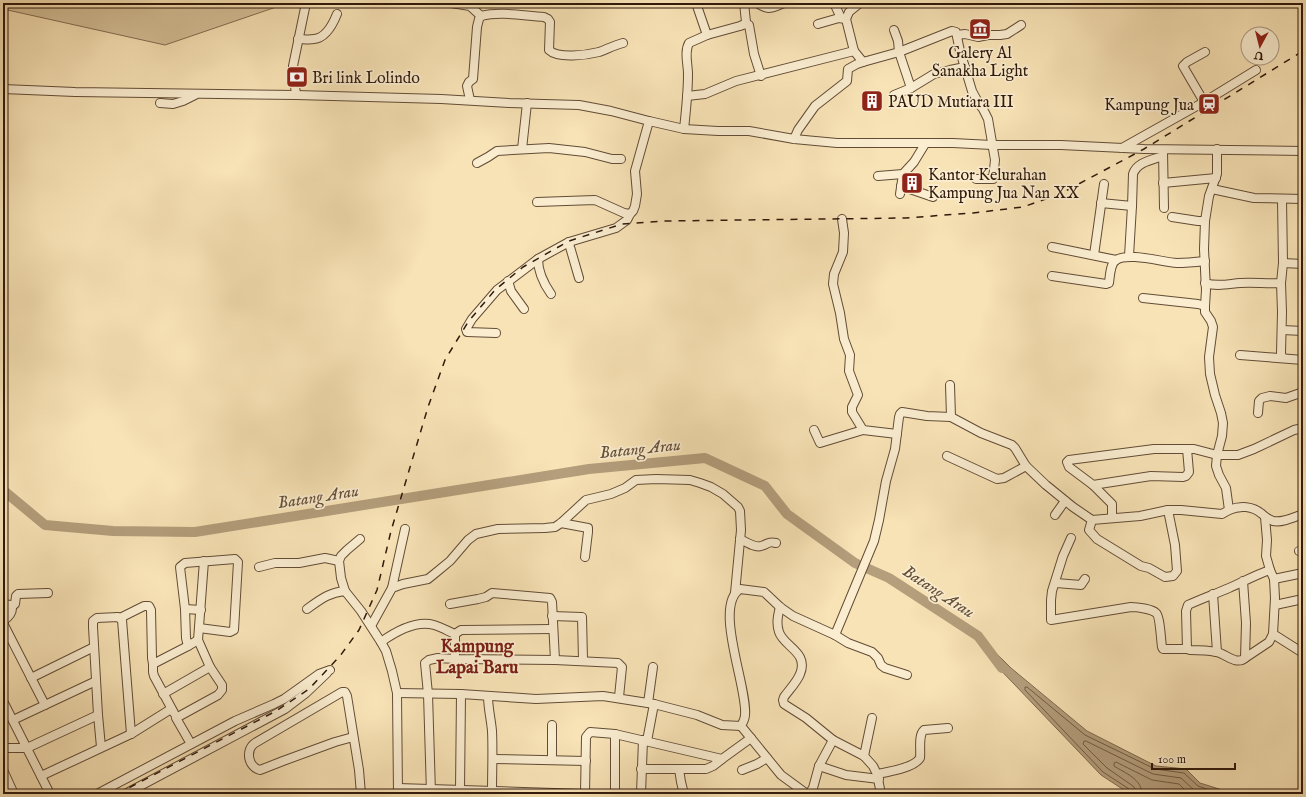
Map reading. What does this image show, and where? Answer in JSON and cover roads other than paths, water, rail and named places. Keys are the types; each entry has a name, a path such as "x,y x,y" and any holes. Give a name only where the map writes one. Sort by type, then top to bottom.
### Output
{"street":[{"path":"296,95 293,66 306,3"},
{"path":"451,3 471,5 481,16"},
{"path":"696,3 707,35"},
{"path":"744,3 745,24"},
{"path":"757,3 765,8 770,8 784,3"},
{"path":"834,3 844,18 854,51 863,62"},
{"path":"818,24 844,18 860,3"},
{"path":"298,38 314,39 321,37 331,28 337,14"},
{"path":"481,16 493,14 517,15 544,17 548,19 550,22 549,50 552,54 588,54 623,43"},
{"path":"470,100 467,86 473,79 479,18 481,16"},
{"path":"684,129 688,72 687,46 689,43 707,35 745,24"},
{"path":"745,24 749,25 754,54 761,76"},
{"path":"957,35 965,34 978,37 1007,34 1022,25"},
{"path":"894,30 898,41 899,52 911,88"},
{"path":"794,139 798,130 815,106 847,81 848,69 857,64 899,52 955,31 976,99 986,113 995,160 993,179 976,179"},
{"path":"687,96 705,94 736,81 761,76 854,51"},
{"path":"1204,102 1183,66 1187,62 1205,52"},
{"path":"894,95 911,88 934,74 965,67"},
{"path":"1121,148 1204,102 1256,70"},
{"path":"3,89 75,92 296,95 579,105 590,106 684,129 749,131 794,139 837,143 1061,146 1121,148 1163,152 1218,149 1303,151"},
{"path":"160,102 173,104 183,101 198,93"},
{"path":"522,149 527,103"},
{"path":"496,333 467,332 466,329 472,319 497,290 538,259 569,242 617,227 627,220 635,206 637,194 634,171 649,121"},
{"path":"925,144 914,162 903,174 900,190 933,197"},
{"path":"477,163 497,151 549,148 585,152 621,160"},
{"path":"1218,149 1216,178 1209,196 1205,221 1205,312 1213,327 1209,357 1210,374 1221,413 1222,423 1222,436 1216,462 1217,471 1226,488 1230,510"},
{"path":"1163,152 1164,208"},
{"path":"1129,256 1134,170 1140,164 1163,152"},
{"path":"878,176 903,174"},
{"path":"1163,183 1216,178"},
{"path":"1094,255 1104,184"},
{"path":"1212,189 1248,197 1282,200 1303,199"},
{"path":"537,202 595,200 624,213 630,214"},
{"path":"1282,200 1282,358"},
{"path":"1101,203 1132,206"},
{"path":"1172,217 1205,221"},
{"path":"842,219 844,233 843,252 834,274 833,284 844,339 850,355 849,371 858,395 852,407 852,412 863,430"},
{"path":"569,242 579,278"},
{"path":"1052,247 1116,260"},
{"path":"1052,276 1106,284 1109,283 1113,263 1123,256 1177,263 1205,261"},
{"path":"538,259 544,285 551,294"},
{"path":"1283,263 1303,264"},
{"path":"508,281 511,291 524,309"},
{"path":"1205,283 1219,286 1241,283 1282,283"},
{"path":"1144,298 1205,306"},
{"path":"1282,330 1303,331"},
{"path":"1240,355 1303,360"},
{"path":"950,386 951,417"},
{"path":"1258,413 1259,401 1262,398 1270,396 1286,398 1303,392"},
{"path":"835,635 874,541 886,481 895,449 900,414 902,412 927,416 951,417 981,433 1012,445 1026,466 1046,486 1092,520 1140,516 1168,510 1222,514 1240,507 1249,508 1261,513 1271,520 1280,521 1303,514"},
{"path":"1112,518 1112,504 1089,481 1069,467 1068,461 1146,449 1200,450 1217,455 1230,456 1245,453 1303,428"},
{"path":"814,430 820,443 863,430 897,434"},
{"path":"1093,485 1151,476 1186,476 1189,472 1187,449"},
{"path":"947,456 997,480 1004,478 1026,466"},
{"path":"392,588 403,584 428,579 450,561 468,540 476,534 498,529 546,528 554,526 561,523 586,500 611,494 625,488 636,480 690,480 711,487 732,500 740,511 741,530 735,593 732,602 730,620 736,660 746,708 745,718 741,726"},
{"path":"1056,515 1065,501"},
{"path":"1092,520 1089,530 1097,539 1141,566 1165,577 1173,576 1176,571 1175,545 1168,510"},
{"path":"1071,538 1051,600 1050,620 1138,607 1154,611 1158,615 1163,649 1187,649 1217,652 1235,660 1243,660 1269,642 1273,634 1275,605 1274,579 1266,556 1267,540 1265,517"},
{"path":"561,523 588,528 585,557"},
{"path":"371,626 392,588 405,529"},
{"path":"360,539 341,556 339,561 342,585 381,642 389,662 397,693 398,791 492,791 545,794 585,794 586,737 588,733 592,732 615,734 645,740 722,759"},
{"path":"740,539 756,546 762,546 770,542 776,543"},
{"path":"260,567 275,563 299,564 325,558 339,561"},
{"path":"188,646 180,567 185,563 235,559 238,562 234,630 230,632 199,628"},
{"path":"176,718 222,690 222,685 210,667 198,640 204,561"},
{"path":"1187,649 1186,610 1188,605 1270,570"},
{"path":"1274,579 1303,573"},
{"path":"1056,583 1081,586 1085,579"},
{"path":"1243,581 1246,622 1245,658"},
{"path":"735,593 740,589 764,592 780,607 813,626 875,654 883,667 908,675"},
{"path":"308,609 325,596 336,592 345,591"},
{"path":"45,705 3,622 11,614 12,606 15,604 16,596 18,594 48,593"},
{"path":"450,604 486,597 492,593 550,598 554,660"},
{"path":"1213,594 1217,652"},
{"path":"1275,605 1303,600"},
{"path":"3,604 10,604 12,606"},
{"path":"101,747 94,647 94,620 96,618 120,618 147,605 151,610 154,676 191,744"},
{"path":"780,607 777,618 779,633 796,651 801,659 802,666 801,674 784,697 784,704 806,718 833,740 864,756 873,766 878,777 881,794"},
{"path":"185,609 201,610"},
{"path":"552,616 582,617 583,660"},
{"path":"120,618 123,626 131,734"},
{"path":"381,642 396,632 419,624 435,625 454,634"},
{"path":"454,634 461,630 552,628"},
{"path":"454,634 454,659"},
{"path":"1273,634 1303,653"},
{"path":"153,664 198,640"},
{"path":"31,678 94,647"},
{"path":"431,791 428,694 425,666 427,660 438,658 583,660 618,663 622,667 619,697"},
{"path":"641,794 641,769 651,703 653,666"},
{"path":"163,694 210,667"},
{"path":"97,794 235,721 279,701 319,674 330,670 306,693 285,709 125,794"},
{"path":"13,720 96,680"},
{"path":"353,738 335,742 283,760 260,770 252,765 248,752 255,743 344,692 348,696 361,794"},
{"path":"397,693 461,694 536,699 603,696 619,697 651,703 722,725 741,726 781,775 808,794 813,788 819,766 833,740"},
{"path":"456,791 461,694"},
{"path":"488,696 488,706 492,729 492,791"},
{"path":"3,701 50,794"},
{"path":"41,776 131,734 171,709"},
{"path":"3,748 27,748 98,715"},
{"path":"864,756 872,718"},
{"path":"552,725 552,760"},
{"path":"819,766 846,775 878,777 893,770 915,763 920,758 920,736 924,730 948,728"},
{"path":"615,734 615,794"},
{"path":"641,769 706,769 713,766 751,738"},
{"path":"742,770 767,758"},
{"path":"493,759 586,761"},
{"path":"679,769 680,782 684,794"},
{"path":"3,770 14,794"}],"water":[{"path":"998,655 1011,668 1087,731 1156,766 1186,769 1200,783 1235,794 1130,794 1101,775 992,661"}],"waterway":[{"name":"Batang Arau","path":"3,490 45,525 113,531 195,532 589,469 705,458 765,486 787,514 855,563 889,578 978,636 1002,668"}],"railway":[{"path":"117,794 276,711 309,689 340,656 359,630 377,590 391,531 428,407 445,360 468,322 495,290 523,267 569,241 622,224 664,221 905,218 973,213 1023,207 1060,194 1144,149 1303,51"}],"place":[{"name":"Galery Al Sanakha Light","path":"980,29"},
{"name":"Bri link Lolindo","path":"297,77"},
{"name":"PAUD Mutiara III","path":"872,101"},
{"name":"Kampung Jua","path":"1209,104"},
{"name":"Kantor Kelurahan Kampung Jua Nan XX","path":"912,183"}],"district":[{"name":"Kampung Lapai Baru","path":"477,656"}]}
